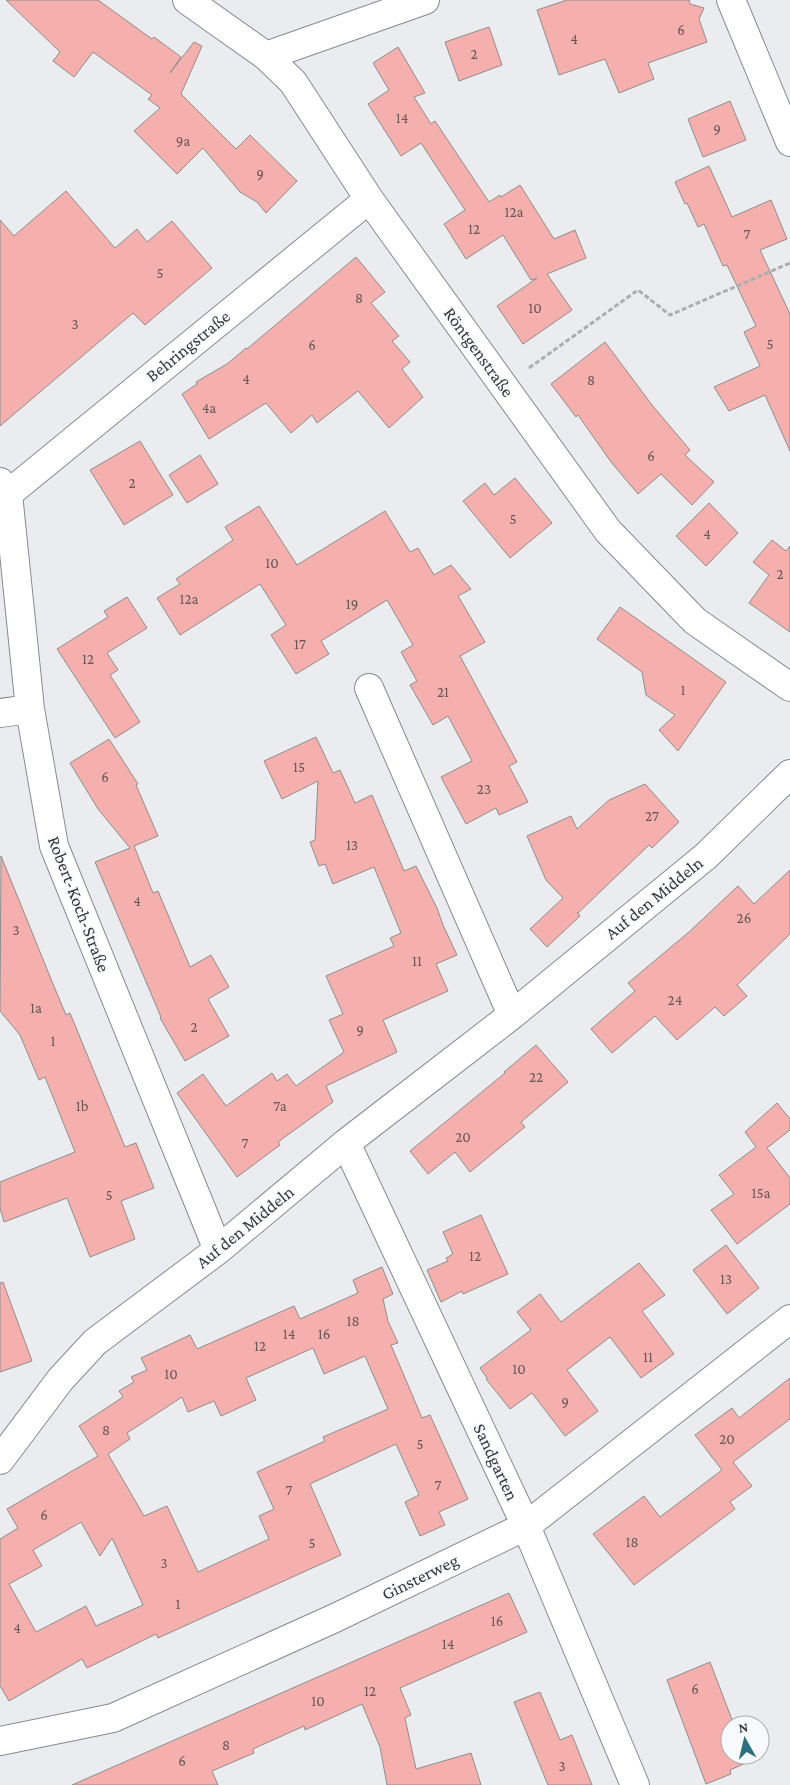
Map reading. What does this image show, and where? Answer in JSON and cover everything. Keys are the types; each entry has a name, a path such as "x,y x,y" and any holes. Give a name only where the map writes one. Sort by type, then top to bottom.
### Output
{"street":[{"name":"Röntgenstraße","path":"187,0 266,56 293,82 368,198 608,531 695,621 790,687"},
{"path":"266,56 425,0"},
{"path":"730,0 790,142"},
{"name":"Behringstraße","path":"4,488 368,198"},
{"name":"Robert-Koch-Straße","path":"4,488 30,709 54,846 218,1250"},
{"path":"369,688 512,1015"},
{"path":"0,713 30,709"},
{"name":"Auf den Middeln","path":"0,1460 60,1380 95,1342 218,1250 346,1143 512,1015 706,856 790,774"},
{"name":"Sandgarten","path":"346,1143 526,1526 635,1785"},
{"name":"Ginsterweg","path":"0,1742 113,1718 335,1618 526,1526 790,1318"}],"path":[{"path":"504,386 638,290 670,315 790,262"}],"building":[{"path":"6,0 98,0 152,39 154,37 181,57 170,73 194,42 202,46 181,94 236,149 250,135 297,181 266,213 257,202 240,192 203,148 177,174 134,131 160,108 148,99 152,95 93,52 74,77 53,61 60,52"},
{"path":"567,0 689,0 690,4 704,8 699,19 707,42 648,63 654,79 619,93 605,59 559,75 537,10"},
{"path":"489,27 502,65 459,81 445,42"},
{"path":"398,47 425,93 414,97 431,124 435,121 489,202 520,185 554,239 575,230 586,258 547,274 572,310 523,344 497,306 537,278 531,280 503,235 466,259 444,224 465,210 421,143 401,156 368,104 389,90 373,63"},
{"path":"730,101 746,140 703,157 688,119"},
{"path":"709,166 732,217 771,200 787,239 760,250 790,314 790,451 765,395 729,411 714,387 760,366 744,332 756,326 727,265 723,266 704,224 698,227 675,182"},
{"path":"66,191 115,248 137,229 147,242 172,221 212,268 145,325 133,313 0,426 0,220 14,236"},
{"path":"356,257 385,292 371,303 399,336 392,341 410,362 402,369 423,397 389,428 358,391 317,423 312,415 291,433 266,403 209,439 182,394 197,384 196,382 227,364 247,349"},
{"path":"605,342 652,405 690,450 685,455 714,482 692,505 661,474 638,494 611,462 578,415 576,417 551,384"},
{"path":"140,441 173,495 124,525 90,470"},
{"path":"200,455 218,484 187,503 169,475"},
{"path":"515,478 552,523 510,558 463,501 485,483 494,495"},
{"path":"709,503 738,533 706,566 676,536"},
{"path":"259,506 297,565 385,511 410,552 418,548 434,575 451,565 471,589 458,596 485,642 460,656 517,762 509,766 528,802 499,815 496,808 466,824 441,777 472,761 448,716 433,725 410,685 417,681 401,652 413,645 387,600 321,641 329,654 296,674 271,635 286,625 260,584 180,635 157,598 180,584 176,579 233,540 225,527"},
{"path":"772,540 786,551 790,546 790,632 749,603 769,575 753,562"},
{"path":"127,597 147,628 107,653 118,670 110,675 140,722 115,738 57,649 108,617 104,611"},
{"path":"620,607 726,682 678,751 659,730 675,715 646,695 642,672 597,639"},
{"path":"316,737 333,773 340,770 355,803 372,795 404,871 416,866 437,908 457,955 436,964 448,991 383,1020 397,1052 326,1086 333,1102 278,1142 280,1145 237,1177 177,1093 203,1074 226,1106 272,1073 277,1081 287,1074 296,1086 344,1052 329,1020 343,1014 326,976 394,946 390,938 401,933 374,867 333,884 325,864 319,866 310,842 315,840 318,781 282,799 264,761"},
{"path":"109,739 138,784 136,785 158,836 134,846 153,893 158,891 190,967 211,955 229,987 208,999 229,1036 185,1061 160,1018 95,862 130,848 98,809 70,763"},
{"path":"645,784 679,822 652,848 649,845 577,912 580,916 547,947 530,929 563,898 546,880 527,836 571,816 577,829 609,800"},
{"path":"1,856 66,1015 70,1013 125,1147 136,1143 154,1188 121,1201 135,1239 90,1257 67,1198 4,1222 0,1208 0,1182 75,1152 45,1077 39,1080 20,1035 0,1011"},
{"path":"790,870 790,934 737,985 747,996 724,1016 715,1007 677,1040 655,1016 612,1053 591,1029 635,991 628,983 689,932 738,886 754,904"},
{"path":"536,1045 568,1082 521,1122 525,1127 470,1172 455,1152 428,1174 410,1151"},
{"path":"777,1103 790,1119 790,1130 767,1148 790,1178 790,1204 737,1244 711,1210 734,1194 719,1175 756,1147 745,1132"},
{"path":"481,1215 508,1274 463,1294 462,1291 441,1302 427,1270 448,1261 446,1258 453,1254 443,1232"},
{"path":"726,1245 759,1288 727,1314 693,1270"},
{"path":"639,1263 665,1295 642,1311 674,1354 641,1378 610,1337 567,1370 598,1411 565,1436 532,1393 510,1409 486,1379 480,1368 531,1330 517,1312 540,1294 561,1322"},
{"path":"382,1267 393,1294 383,1299 388,1321 398,1343 391,1345 422,1418 430,1415 468,1499 439,1512 445,1525 420,1536 405,1502 419,1495 396,1444 310,1484 341,1555 158,1638 156,1634 87,1668 82,1659 9,1701 0,1686 0,1539 18,1528 7,1509 98,1456 79,1426 123,1397 119,1391 134,1382 131,1377 147,1370 141,1358 190,1335 197,1349 294,1306 300,1319 358,1293 353,1280","holes":["313,1348 324,1374 365,1356 388,1409 323,1437 325,1441 257,1472 274,1509 259,1516 269,1539 198,1572 167,1506 144,1516 108,1454 130,1439 127,1433 182,1397 188,1412 214,1401 221,1416 256,1400 246,1378","81,1522 100,1556 112,1538 143,1605 96,1626 86,1606 36,1632 9,1584 42,1566 33,1550"]},
{"path":"3,1282 32,1361 0,1372 0,1283"},
{"path":"790,1378 790,1419 733,1462 752,1486 730,1502 735,1509 634,1585 593,1534 644,1496 660,1517 722,1470 695,1435 732,1408 739,1418"},
{"path":"509,1593 527,1632 400,1688 411,1715 405,1718 416,1769 471,1753 481,1785 387,1785 380,1747 362,1704 305,1730 304,1726 253,1749 254,1753 212,1771 218,1785 72,1785"},
{"path":"710,1662 730,1715 720,1715 720,1765 741,1765 730,1770 731,1774 706,1784 667,1680"},
{"path":"540,1692 560,1740 572,1735 592,1785 548,1785 514,1702"}]}
